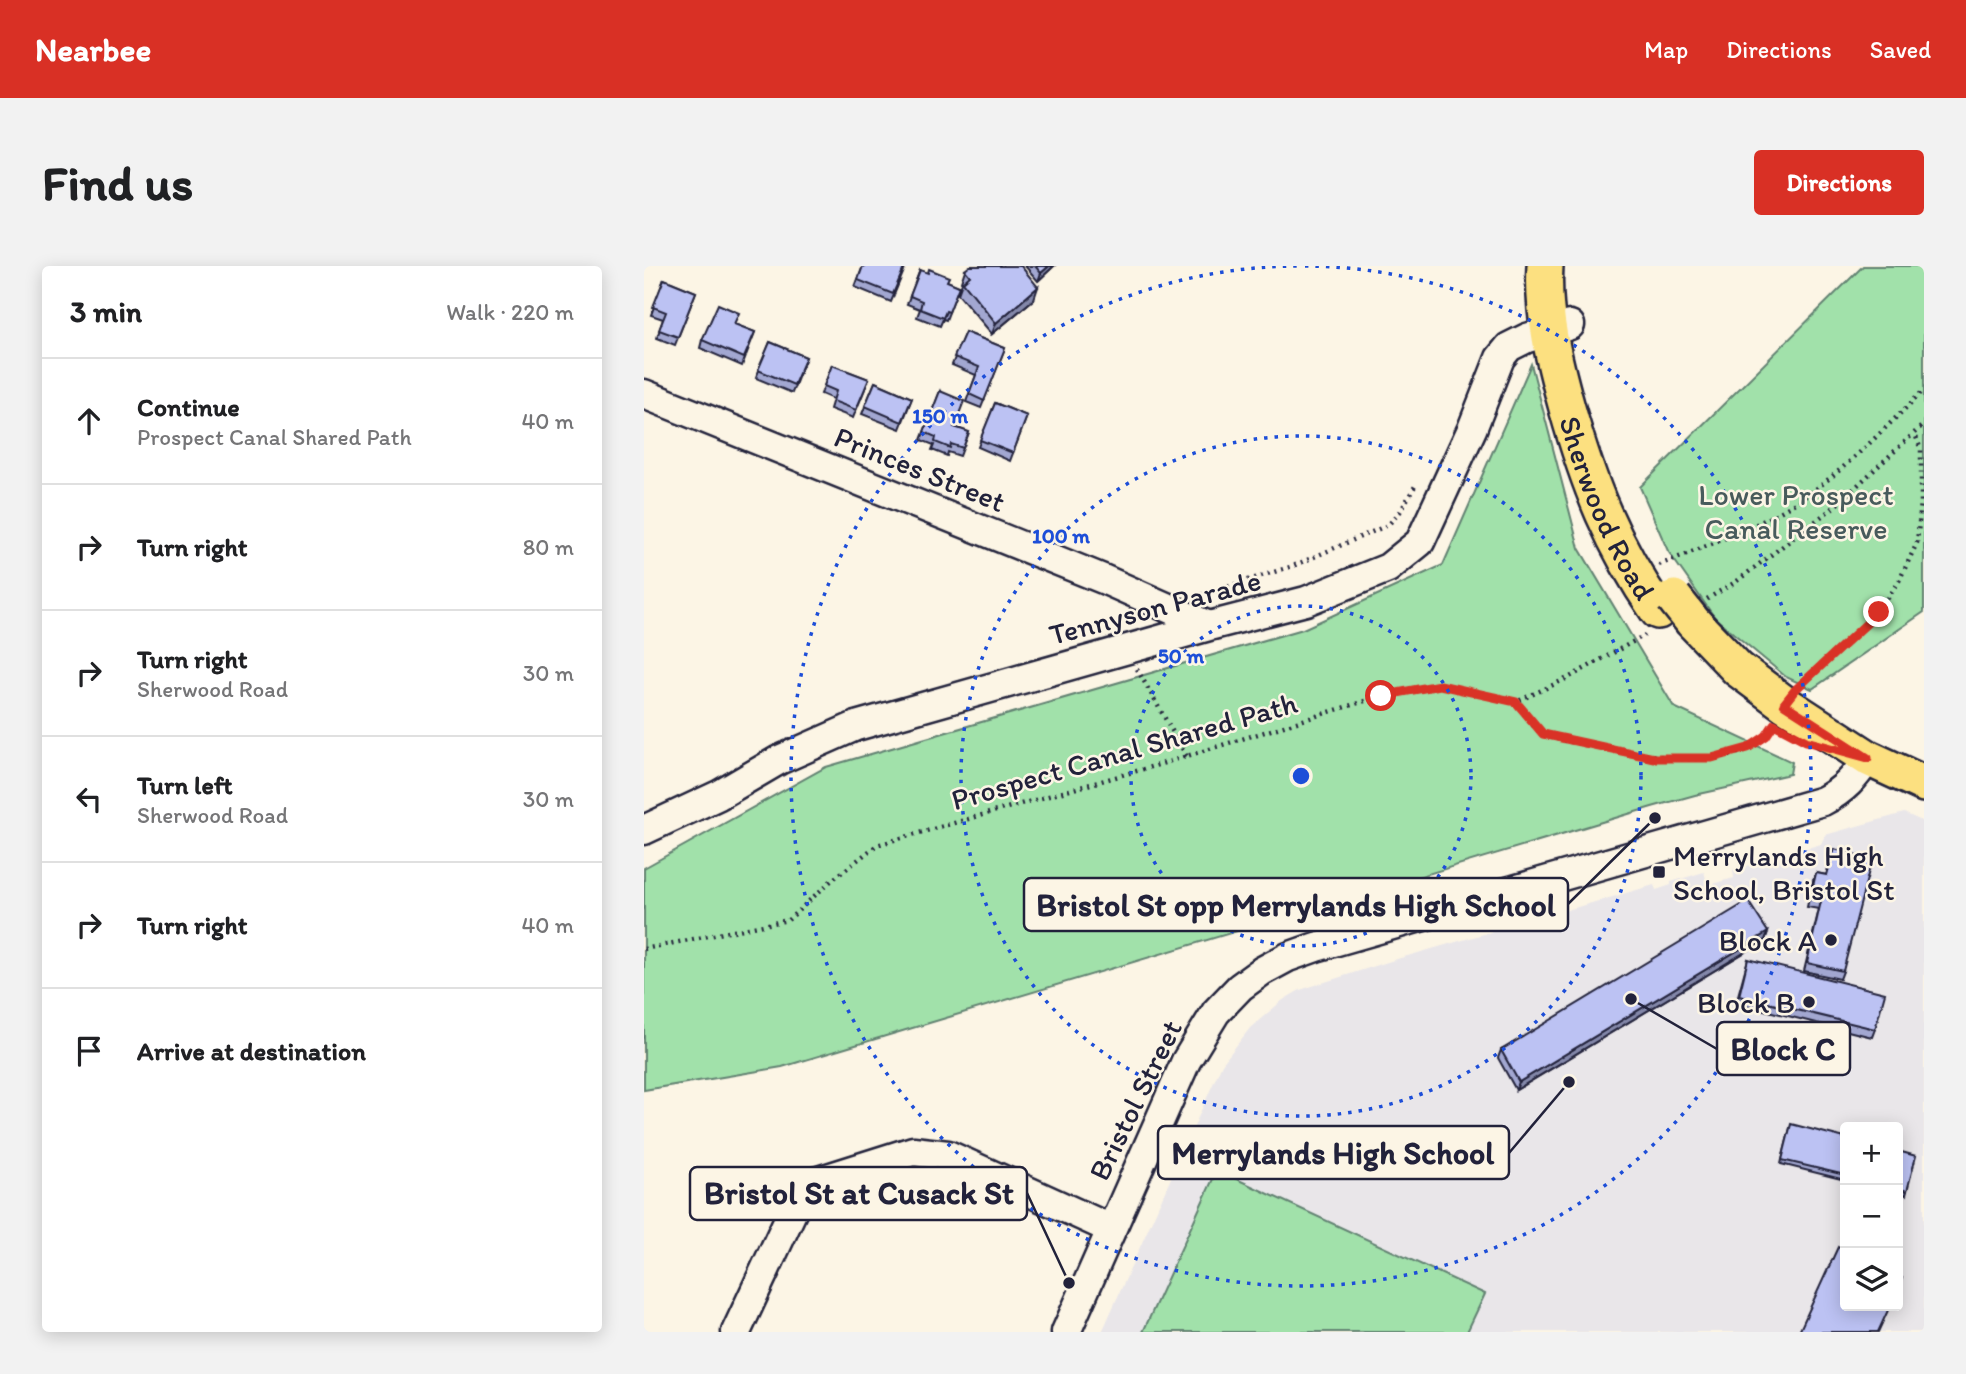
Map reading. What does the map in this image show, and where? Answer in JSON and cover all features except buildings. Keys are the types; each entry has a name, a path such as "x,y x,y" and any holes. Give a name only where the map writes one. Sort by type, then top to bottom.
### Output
{"main road":[{"name":"Sherwood Road","path":"1545,266 1559,329 1585,391 1611,477 1655,567 1675,616 1706,669 1725,687 1779,714 1806,741 1868,758 1924,784"},
{"path":"1559,329 1569,266"},
{"name":"Sherwood Road","path":"1559,329 1552,355 1593,490 1620,552 1675,616"}],"street":[{"name":"Tennyson Parade","path":"644,830 719,795 779,760 856,726 1125,649 1306,601 1388,568 1420,542 1472,429 1500,358 1510,347 1527,338 1559,329"},
{"name":"Princes Street","path":"644,394 1103,579 1209,626"},
{"name":"Bristol Street","path":"1066,1332 1186,1060 1216,1012 1240,987 1262,971 1288,957 1316,947 1823,801 1842,791 1856,777 1868,758"},
{"path":"736,1332 800,1195 816,1182 913,1151 948,1155 1111,1229"}],"path":[{"path":"1655,567 1765,520 1813,491 1881,432 1924,390"},
{"path":"1737,581 1834,507 1924,424"},
{"path":"1629,645 1516,702 1543,734 1654,758 1712,758 1748,748 1766,736 1795,690 1879,612 1913,552 1917,543 1921,502 1921,450 1915,434"},
{"path":"1190,590 1202,595 1293,566 1388,525 1400,512 1415,485"},
{"path":"1125,649 1187,757"},
{"name":"Prospect Canal Shared Path","path":"644,949 788,920 832,880 877,845 1187,757 1381,696 1440,685 1516,702"}],"shaded area":[{"path":"1904,813 1924,822 1924,1332 1102,1332 1222,1064 1250,1028 1283,1000 1300,990 1397,959 1654,885 1656,890 1671,885 1671,882 1704,872 1708,885 1734,878 1733,870 1821,844 1825,835"}],"green space":[{"name":"Lower Prospect Canal Reserve","path":"1863,266 1924,266 1924,612 1812,689 1786,677 1715,618 1668,551 1640,487"},
{"path":"1531,364 1579,548 1674,707 1792,762 1790,774 1652,807 782,1067 644,1090 644,868 826,767 1303,629 1443,565"},
{"path":"1217,1170 1485,1294 1467,1332 1143,1332"}],"place":[{"name":"Bristol St opp Merrylands High School","path":"1655,818"},
{"name":"Merrylands High School, Bristol St","path":"1659,872"},
{"name":"Block A","path":"1831,940"},
{"name":"Block C","path":"1631,999"},
{"name":"Block B","path":"1809,1002"},
{"name":"Merrylands High School","path":"1569,1082"},
{"name":"Bristol St at Cusack St","path":"1069,1283"}],"route":[{"path":"1381,696 1440,685 1516,702 1543,734 1654,758 1712,758 1748,748 1766,736 1774,724 1806,741 1868,758 1784,704 1795,690 1879,612"}]}
